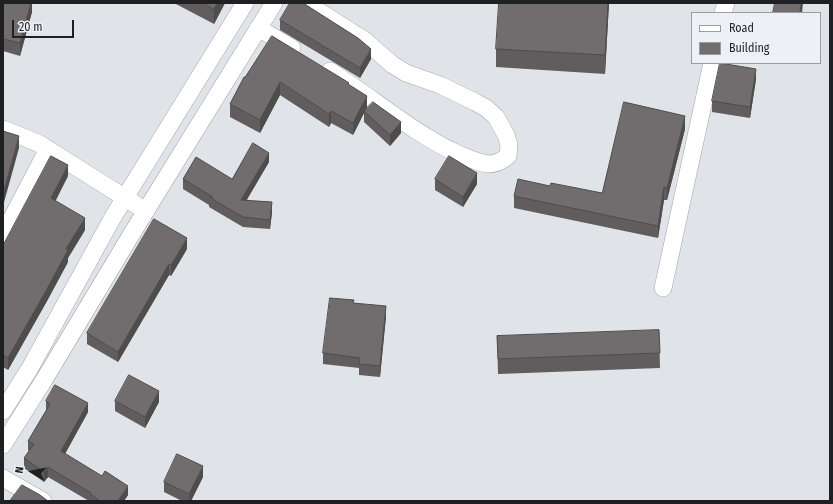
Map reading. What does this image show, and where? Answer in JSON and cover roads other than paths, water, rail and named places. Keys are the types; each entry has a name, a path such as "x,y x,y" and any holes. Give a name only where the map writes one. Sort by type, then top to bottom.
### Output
{"street":[{"path":"3,411 30,368 125,198 245,3"},
{"path":"3,445 274,3"},
{"path":"258,28 352,85 420,134 440,145 488,164 501,161 508,156 510,145 506,135 496,117 486,108 440,85 406,73 393,65 364,40 306,3"},
{"path":"663,288 712,64"},
{"path":"3,129 38,142 146,211"},
{"path":"3,235 48,149"},
{"path":"3,478 43,501"}]}
